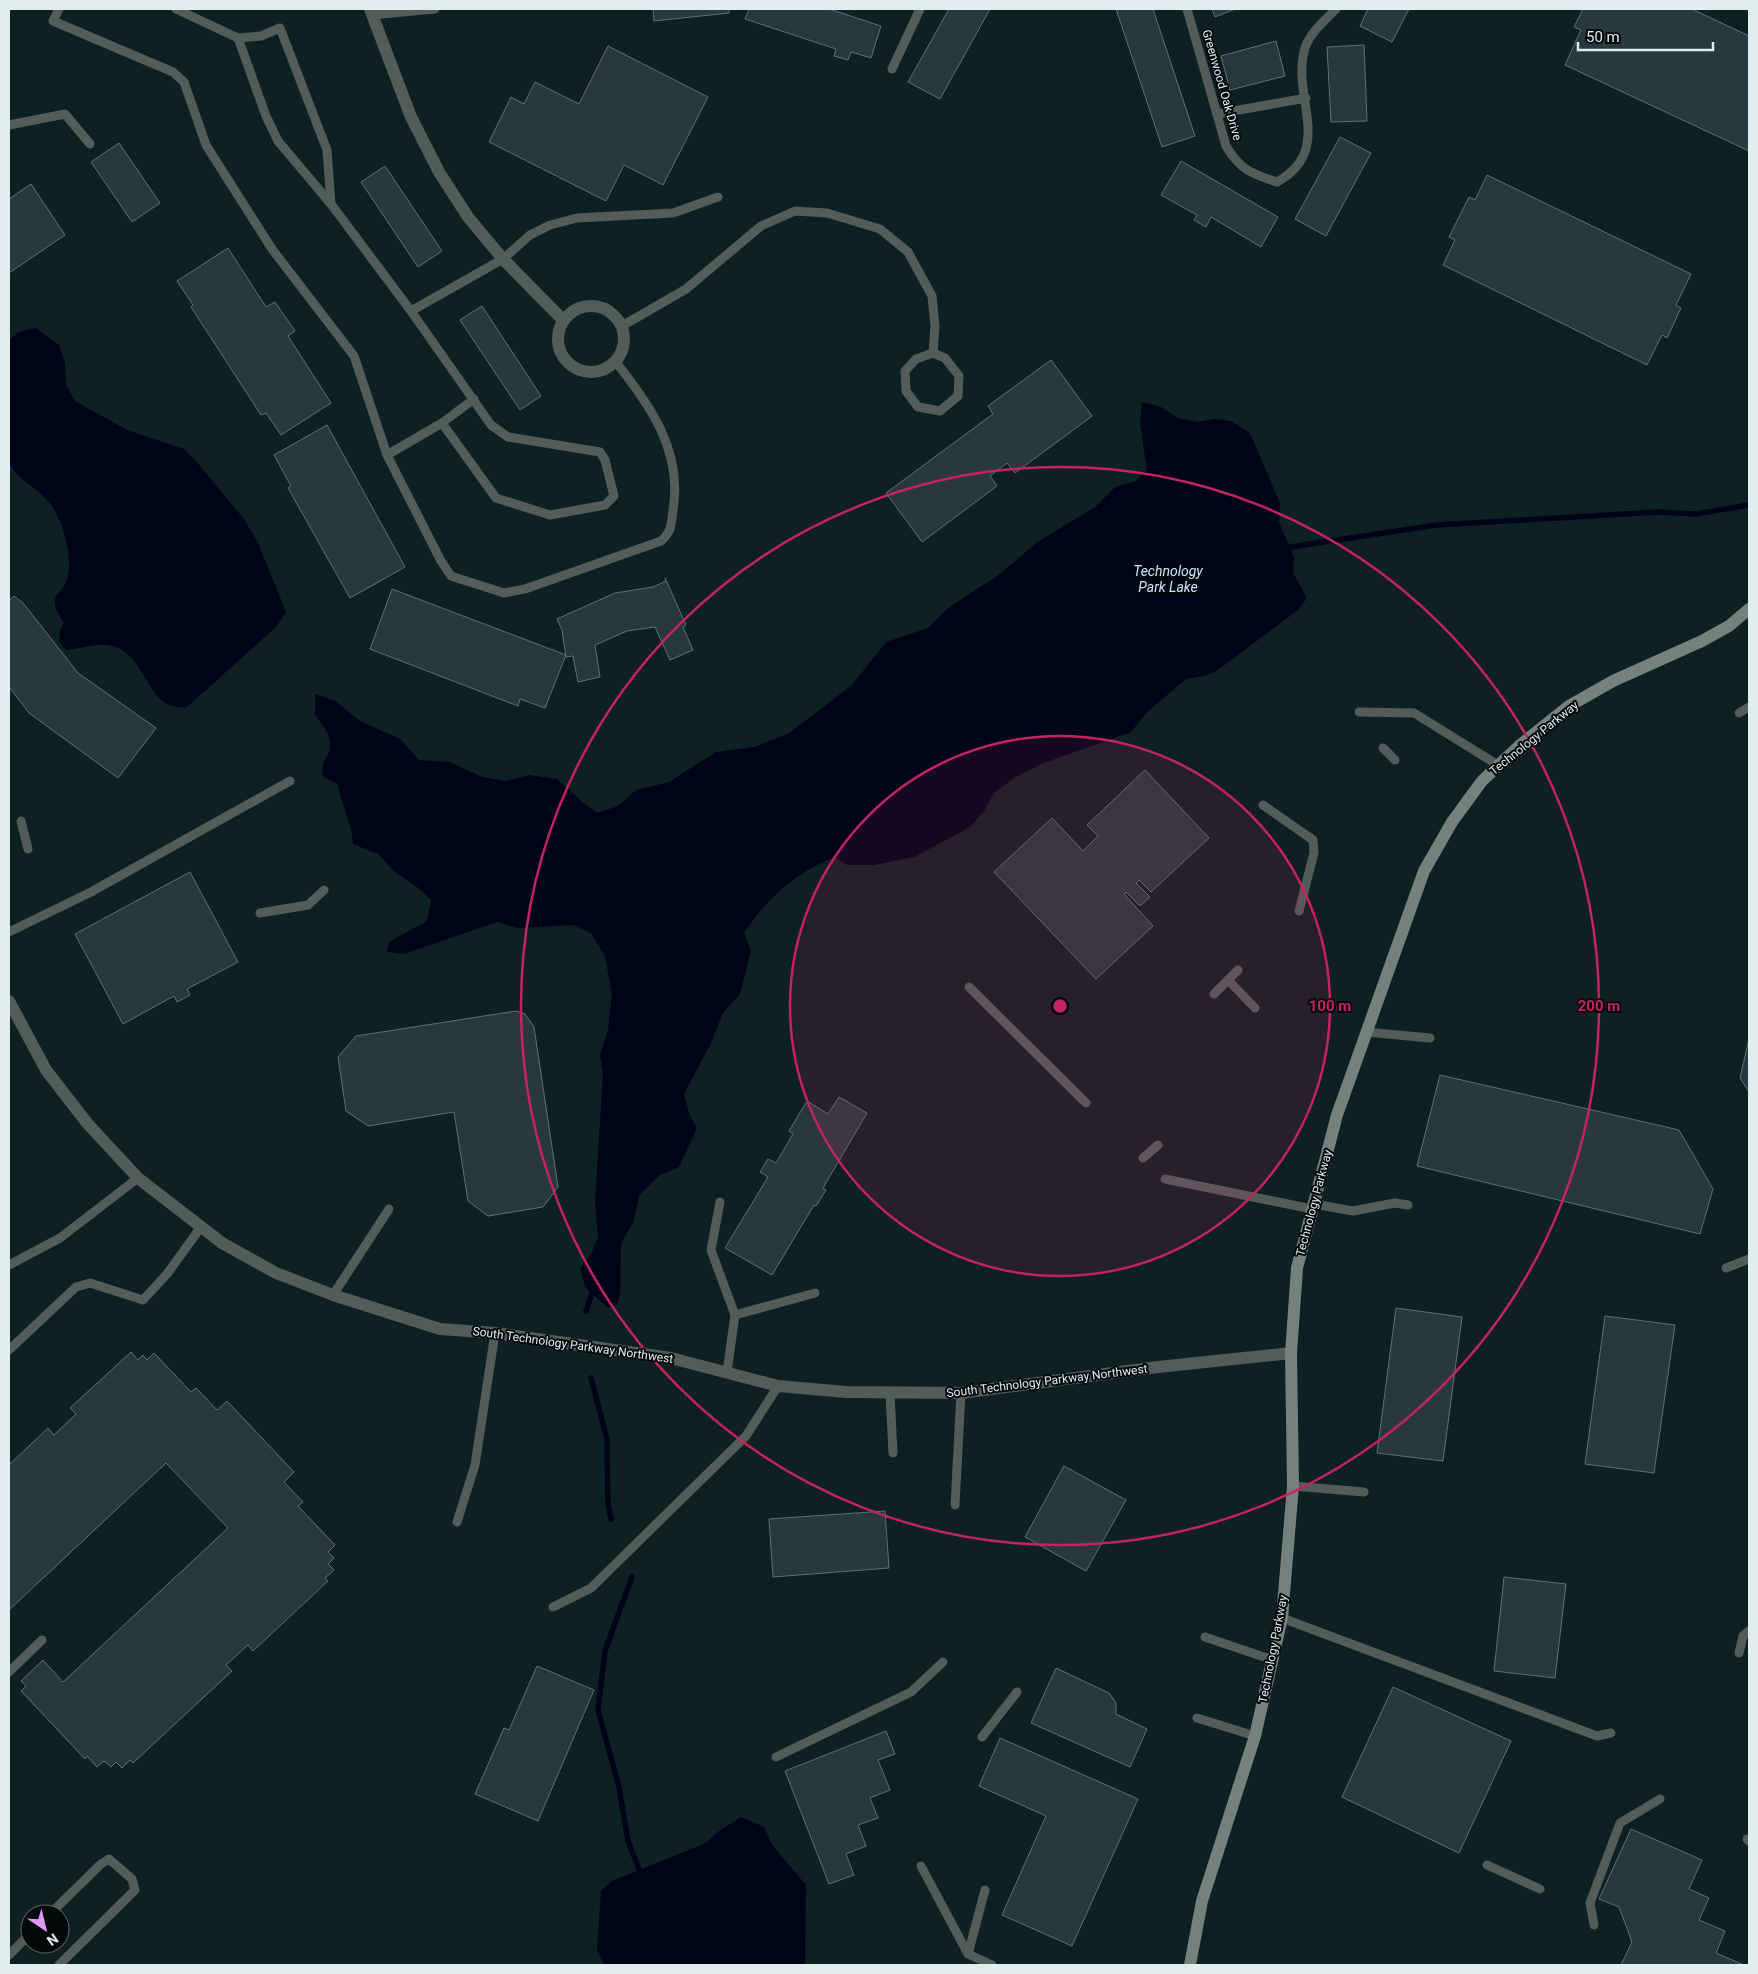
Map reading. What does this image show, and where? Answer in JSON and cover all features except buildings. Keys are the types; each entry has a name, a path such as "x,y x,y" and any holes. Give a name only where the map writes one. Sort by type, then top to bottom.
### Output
{"street":[{"path":"370,12 411,117 439,172 468,217 503,259 563,320"},
{"path":"587,306 601,307 614,314 622,326 624,339 622,351 615,361 601,370 585,372 570,365 560,352 558,336 563,320 574,310 587,306"},
{"name":"Technology Parkway","path":"1190,1965 1202,1901 1255,1736 1282,1618 1293,1486 1291,1354 1297,1268 1337,1115 1424,871 1452,822 1482,781 1498,765 1569,706 1613,681 1702,641 1729,626 1749,609"},
{"name":"South Technology Parkway Northwest","path":"9,1001 46,1070 87,1123 138,1178 222,1243 276,1273 333,1295 440,1329 495,1333 671,1358 778,1386 890,1394 961,1393 1158,1367 1291,1354"}],"lane":[{"path":"58,9 53,21 173,72 184,82 206,145 272,249 354,356 387,455 441,561 451,576 504,593 525,589 662,542 670,533 677,488 666,439 642,396 615,361"},
{"path":"176,9 238,38 260,36 280,28 327,150 331,204"},
{"path":"370,12 435,9"},
{"name":"Greenwood Oak Drive","path":"1187,9 1226,146 1233,159 1244,170 1277,182 1290,175 1301,160 1310,138 1303,87 1305,48 1311,36 1336,9"},
{"path":"892,70 917,10"},
{"path":"238,38 266,116 278,140 331,204 411,311 491,425 508,437 600,452 605,460 614,496 605,506 550,515 496,498 442,423"},
{"path":"1217,114 1306,98"},
{"path":"9,125 65,114 90,144"},
{"path":"411,311 503,259 530,235 550,225 577,218 672,213 718,197"},
{"path":"622,326 686,289 761,226 795,211 827,213 880,229 908,252 932,296 935,326 933,354"},
{"path":"933,354 945,358 959,376 958,396 940,411 918,407 906,392 905,371 916,359 933,354"},
{"path":"387,455 442,423 474,399"},
{"path":"1739,713 1749,706"},
{"path":"1359,712 1414,713 1498,765"},
{"path":"1384,748 1395,760"},
{"path":"9,932 91,892 290,781"},
{"path":"1263,805 1313,840 1314,853 1299,911"},
{"path":"21,821 28,849"},
{"path":"260,913 308,905 324,890"},
{"path":"1214,994 1238,970"},
{"path":"1228,980 1255,1008"},
{"path":"969,987 1086,1103"},
{"path":"1366,1032 1430,1038"},
{"path":"1143,1158 1158,1145"},
{"path":"9,1265 60,1238 138,1178"},
{"path":"1165,1179 1313,1207 1353,1212 1395,1203 1408,1205"},
{"path":"720,1202 711,1250 735,1315 727,1372"},
{"path":"333,1295 389,1209"},
{"path":"9,1350 76,1287 90,1283 143,1300 167,1274 201,1227"},
{"path":"1726,1268 1749,1259"},
{"path":"735,1315 814,1293"},
{"path":"457,1522 475,1465 495,1333"},
{"path":"553,1607 591,1588 732,1450 746,1436 778,1386"},
{"path":"956,1505 961,1393"},
{"path":"890,1394 893,1453"},
{"path":"1293,1486 1364,1492"},
{"path":"1282,1618 1597,1736 1611,1733"},
{"path":"1739,1653 1743,1636 1749,1631"},
{"path":"1205,1637 1273,1660"},
{"path":"9,1672 42,1640"},
{"path":"776,1757 911,1692 943,1662"},
{"path":"982,1737 1017,1692"},
{"path":"1197,1718 1255,1736"},
{"path":"1594,1924 1590,1903 1620,1823 1660,1799"},
{"path":"60,1904 101,1864 109,1859 132,1879 135,1890 70,1953"},
{"path":"1487,1865 1540,1889"},
{"path":"921,1866 968,1954 992,1965"},
{"path":"968,1954 985,1890"},
{"path":"9,1955 20,1944"},
{"path":"58,1965 69,1954"}],"water":[{"path":"36,328 59,345 65,363 66,385 75,401 127,430 184,449 195,460 244,519 258,543 286,612 277,626 187,707 173,706 163,701 141,670 124,651 106,645 66,650 59,641 60,630 64,623 58,613 55,600 66,583 68,576 69,561 65,535 52,506 40,493 20,477 9,464 9,340 19,332"},
{"name":"Technology Park Lake","path":"1142,402 1161,407 1178,418 1198,422 1214,419 1231,421 1250,433 1280,503 1279,522 1294,557 1293,573 1307,598 1298,610 1218,670 1204,676 1186,679 1147,712 1131,732 1041,764 1015,777 994,793 984,811 970,827 914,857 874,865 847,865 835,857 795,878 762,908 744,933 751,951 740,994 723,1013 710,1045 684,1094 690,1116 697,1128 679,1167 660,1175 639,1195 634,1221 621,1243 620,1295 617,1304 608,1308 585,1287 580,1268 591,1254 598,1238 595,1202 603,1073 600,1055 608,1030 612,994 605,956 591,933 573,925 518,928 497,922 404,954 387,952 389,942 427,921 431,900 417,887 394,871 378,854 353,844 351,828 338,784 323,777 323,766 329,751 330,742 326,730 315,715 315,694 335,701 360,721 400,739 419,760 450,762 482,777 507,781 529,775 557,779 597,813 618,806 636,790 669,782 716,752 754,747 788,734 852,685 886,642 928,628 948,608 1000,574 1036,543 1095,507 1115,487 1136,481 1147,470 1140,423"},
{"path":"741,1817 764,1827 773,1846 806,1885 805,1965 604,1965 597,1949 601,1891 612,1881 706,1843 719,1831"}],"waterway":[{"path":"1290,547 1437,525 1658,512 1696,514 1749,505"},
{"path":"586,1311 592,1293"},
{"path":"591,1378 607,1439 608,1505 611,1519"},
{"path":"632,1577 605,1651 598,1710 619,1787 628,1841 639,1869"}]}
